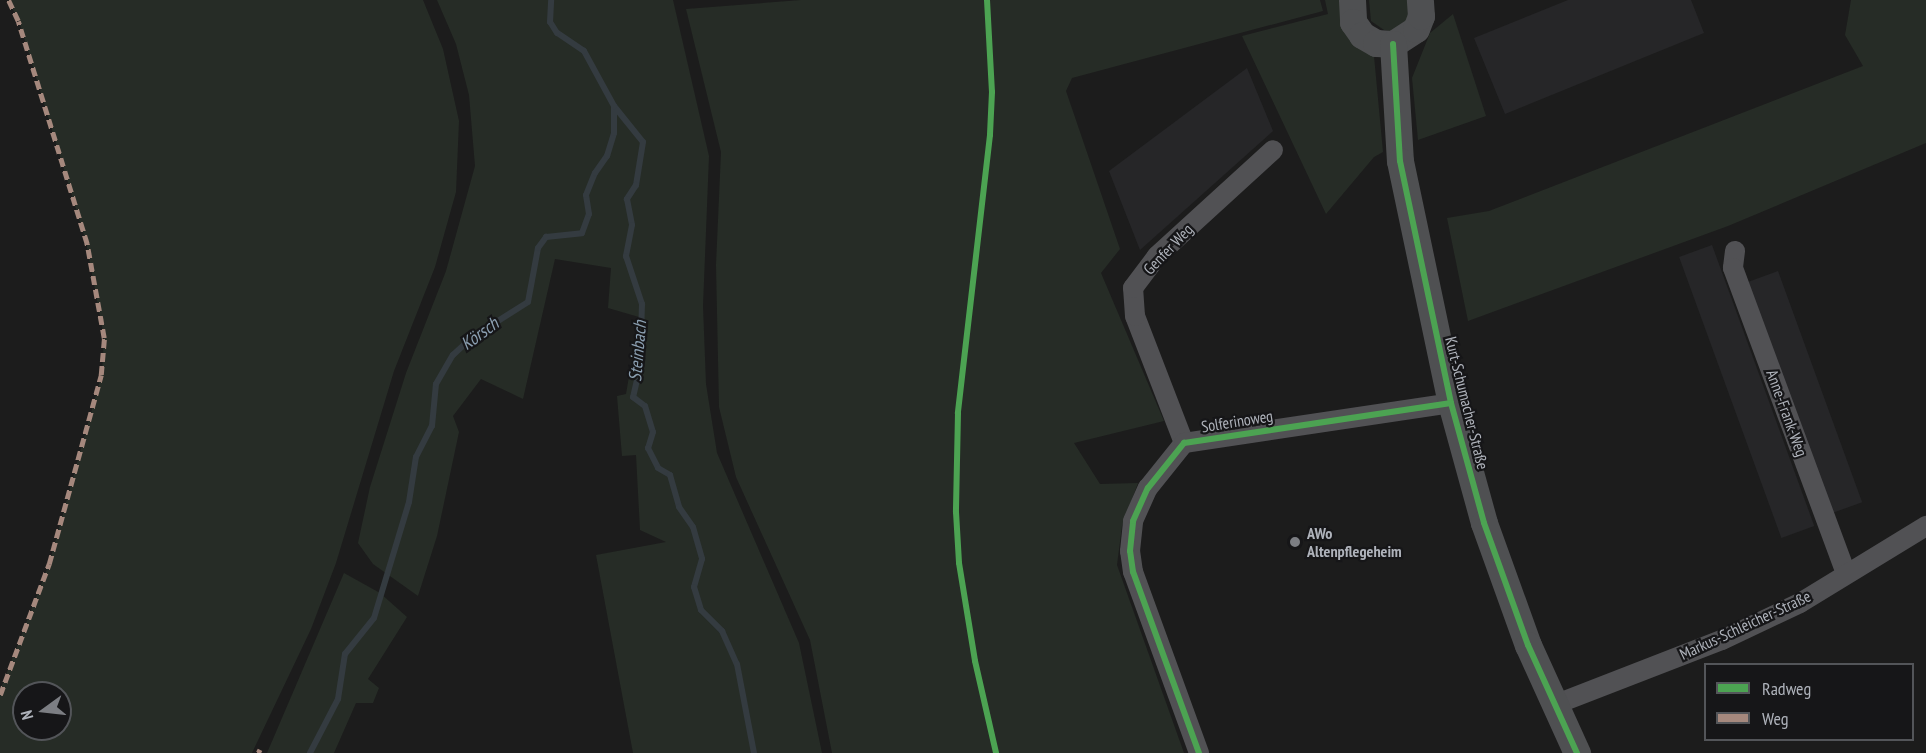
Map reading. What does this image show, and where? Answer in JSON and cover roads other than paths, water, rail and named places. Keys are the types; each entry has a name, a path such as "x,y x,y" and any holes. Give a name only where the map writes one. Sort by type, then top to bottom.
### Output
{"street":[{"path":"1352,0 1353,22 1362,35 1376,43 1393,44 1416,29 1423,1"},
{"name":"Kurt-Schumacher-Straße","path":"1393,44 1400,161 1451,403 1484,523 1528,645 1577,753"},
{"name":"Genfer Weg","path":"1184,443 1135,316 1133,288 1157,256 1273,150"},
{"name":"Anne-Frank-Weg","path":"1735,251 1733,268 1846,574"},
{"name":"Solferinoweg","path":"1199,753 1137,593 1130,551 1133,521 1148,488 1184,443 1451,403"},
{"name":"Markus-Schleicher-Straße","path":"1554,705 1722,640 1800,603 1926,526"}],"waterway":[{"name":"Körsch","path":"310,753 338,699 345,654 374,618 409,502 416,457 432,426 436,384 453,355 471,338 528,302 538,248 546,237 582,233 589,214 586,195 595,173 607,156 614,133 614,106 584,51 557,33 550,22 551,0"},
{"name":"Steinbach","path":"614,106 643,142 636,185 627,199 632,225 626,256 642,304 640,367 633,397 645,406 653,432 648,448 658,468 670,475 679,507 693,527 702,559 694,587 701,610 722,631 737,664 754,753"}],"place":[{"name":"AWo Altenpflegeheim","path":"1295,542"}]}
